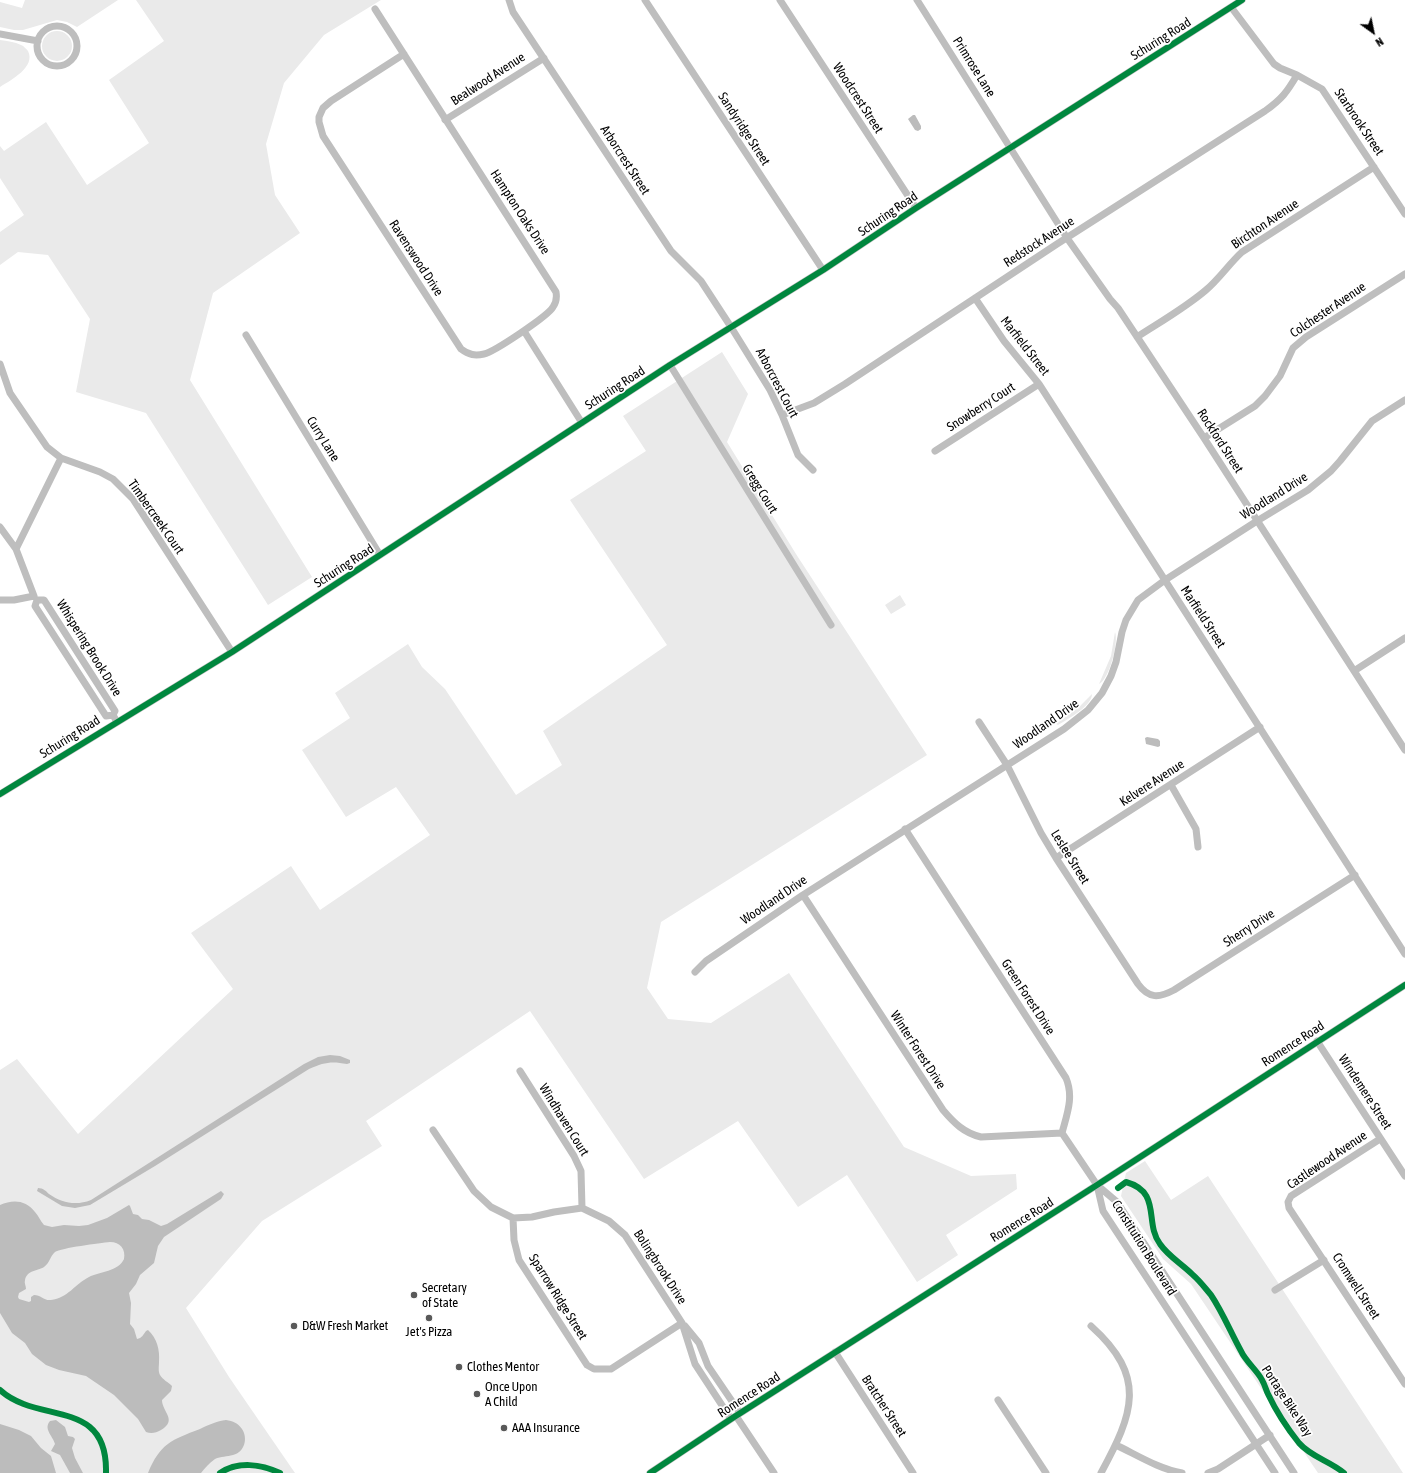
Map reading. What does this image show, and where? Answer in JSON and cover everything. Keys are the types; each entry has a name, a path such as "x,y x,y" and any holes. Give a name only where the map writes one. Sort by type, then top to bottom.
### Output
{"street":[{"name":"Arborcrest Street","path":"509,0 513,12 671,251 701,281 731,327"},
{"name":"Sandyridge Street","path":"645,0 823,270"},
{"name":"Woodcrest Street","path":"780,0 916,208"},
{"name":"Primrose Lane","path":"917,0 1011,147"},
{"name":"Schuring Road","path":"1,791 115,718 232,652 670,366 823,270 916,208 1242,0"},
{"name":"Starbrook Street","path":"1231,7 1274,64 1322,89 1405,214"},
{"name":"Hampton Oaks Drive","path":"375,9 556,292 555,304 549,313 524,331"},
{"path":"58,26 65,27 75,36 78,49 72,60 66,64 60,66 47,64 42,60 39,54 37,47 38,41 46,30 58,26"},
{"path":"0,34 38,41"},
{"name":"Ravenswood Drive","path":"404,54 330,101 319,117 323,136 461,349 470,355 484,354 524,331"},
{"name":"Bealwood Avenue","path":"445,120 544,58"},
{"name":"Redstock Avenue","path":"782,414 814,403 1265,111 1286,94 1297,75"},
{"name":"Rockford Street","path":"1011,147 1067,238 1138,337 1405,750"},
{"name":"Birchton Avenue","path":"1138,337 1198,298 1217,280 1242,252 1374,167"},
{"name":"Colchester Avenue","path":"1204,438 1255,406 1265,396 1280,376 1293,348 1306,337 1405,274"},
{"name":"Marfield Street","path":"975,298 1004,341 1039,384 1405,954"},
{"name":"Arborcrest Court","path":"731,327 770,390 782,414 798,455 812,470"},
{"path":"524,331 582,423"},
{"name":"Curry Lane","path":"246,335 380,555"},
{"name":"Timbercreek Court","path":"0,364 10,393 40,439 47,447 61,458 113,478 132,499 232,652"},
{"name":"Gregg Court","path":"670,366 831,625"},
{"name":"Snowberry Court","path":"935,451 1039,384"},
{"name":"Woodland Drive","path":"696,972 706,961 803,895 1064,729 1088,710 1102,693 1114,669 1122,632 1132,609 1138,600 1165,580 1308,490 1340,461 1372,421 1405,400"},
{"path":"16,549 61,458"},
{"name":"Whispering Brook Drive","path":"0,527 16,549 36,598 35,606 106,716 115,718 115,710 44,600 36,598"},
{"path":"0,600 36,598"},
{"path":"1354,670 1405,638"},
{"name":"Leslee Street","path":"979,722 1007,765 1041,834 1056,858 1138,984 1145,992 1154,996"},
{"name":"Kelvere Avenue","path":"1056,858 1260,727"},
{"path":"1171,785 1196,829 1198,847"},
{"name":"Green Forest Drive","path":"905,829 1066,1078 1070,1089 1069,1108 1062,1133"},
{"name":"Sherry Drive","path":"1154,996 1161,996 1174,990 1355,875"},
{"name":"Winter Forest Drive","path":"803,895 943,1110 953,1122 969,1133 981,1137 1062,1133"},
{"name":"Romence Road","path":"650,1473 735,1416 1097,1185 1405,985"},
{"name":"Windemere Street","path":"1317,1041 1405,1176"},
{"name":"Windhaven Court","path":"520,1071 574,1156 581,1171 582,1208"},
{"path":"433,1130 474,1191 490,1207 513,1218 532,1217 582,1208"},
{"path":"1062,1133 1097,1185"},
{"name":"Castlewood Avenue","path":"1288,1202 1291,1196 1380,1138"},
{"name":"Constitution Boulevard","path":"1097,1185 1117,1202 1294,1473"},
{"name":"Constitution Boulevard","path":"1097,1185 1103,1211 1275,1473"},
{"name":"Cromwell Street","path":"1288,1202 1289,1208 1405,1384"},
{"name":"Bolingbrook Drive","path":"582,1208 609,1221 625,1235 682,1323 695,1364 735,1416"},
{"name":"Sparrow Ridge Street","path":"513,1218 514,1240 519,1260 587,1365 594,1369 611,1369 682,1323"},
{"path":"1275,1290 1324,1260"},
{"path":"682,1323 699,1344 708,1366 735,1416 774,1473"},
{"path":"1091,1326 1103,1336 1117,1353 1126,1372 1129,1403 1128,1415 1116,1445 1101,1473"},
{"name":"Bratcher Street","path":"835,1352 913,1473"},
{"path":"998,1400 1046,1473"},
{"path":"1208,1473 1218,1469 1270,1435"},
{"path":"1116,1445 1155,1464 1174,1472 1182,1473"}],"shaded area":[{"path":"25,0 118,0 77,27 67,22 57,20 23,30 0,27 0,2 22,8"},
{"path":"136,0 381,0 324,35 284,83 266,144 275,195 300,233 213,293 190,380 312,577 268,605 146,413 76,392 90,319 48,255 18,252 0,265 0,232 24,215 0,178 0,146 4,151 46,122 87,185 149,143 109,80 164,41"},
{"path":"57,31 68,35 72,46 68,57 57,61 46,57 42,46 46,35"},
{"path":"0,40 22,45 28,51 30,57 26,68 0,87"},
{"path":"915,115 921,126 921,129 918,131 915,130 908,119"},
{"path":"722,352 748,394 727,442 796,554 927,755 661,922 647,988 668,1019 711,1023 789,973 904,1147 971,1176 1016,1174 1017,1189 946,1235 958,1255 917,1282 847,1175 798,1207 738,1121 644,1179 530,1011 366,1121 382,1146 262,1221 186,1308 229,1377 295,1473 0,1473 0,1070 17,1059 78,1134 233,989 191,933 291,866 320,910 430,835 396,787 346,817 302,750 350,718 335,693 408,644 422,667 445,689 516,795 562,765 543,731 667,645 570,500 646,451 623,416"},
{"path":"900,595 906,605 891,614 885,605"},
{"path":"1115,632 1116,644 1110,668 1103,681 1099,684 1111,656"},
{"path":"1092,694 1091,699 1084,708 1058,725 1056,724 1079,707"},
{"path":"1145,738 1158,739 1160,741 1160,746 1158,747 1146,744"},
{"path":"330,1055 340,1056 350,1060 350,1063 328,1063 309,1069 90,1205 75,1208 62,1206 37,1191 38,1188 44,1190 59,1200 69,1203 80,1203 91,1200 304,1064 318,1057"},
{"path":"1145,1161 1171,1200 1208,1176 1403,1473 1318,1473 1191,1284 1163,1259 1121,1196 1126,1173"},
{"path":"221,1191 224,1194 221,1199 164,1237 158,1246 154,1263 140,1275 136,1284 129,1293 131,1303 130,1324 134,1329 137,1339 148,1330 154,1337 158,1349 159,1373 172,1386 171,1391 162,1400 169,1419 168,1423 159,1431 150,1433 146,1432 138,1419 114,1395 86,1376 59,1370 46,1365 32,1354 25,1343 12,1333 0,1313 0,1205 14,1201 28,1205 44,1225 52,1227 64,1225 88,1225 107,1218 129,1205 133,1214 138,1215 142,1219 149,1220 161,1226 167,1224","holes":["114,1242 122,1247 124,1252 124,1259 118,1266 89,1277 67,1294 57,1299 49,1300 34,1295 31,1297 31,1301 29,1302 19,1299 19,1293 26,1289 25,1281 28,1274 46,1265 55,1252 81,1246"]},
{"path":"56,1420 65,1427 68,1436 75,1439 72,1448 75,1458 83,1473 70,1473 60,1455 51,1451 55,1444 48,1430 48,1424 50,1421"},
{"path":"226,1420 237,1424 244,1433 245,1440 243,1448 240,1451 231,1456 215,1459 201,1473 148,1473 157,1455 168,1444 181,1436 219,1421"},
{"path":"0,1424 19,1430 31,1436 41,1448 51,1456 56,1473 0,1473"}],"cycle path":[{"path":"0,794 232,652 670,365 823,270 916,208 1242,0"},
{"path":"650,1473 731,1419 1097,1185 1405,985"},
{"name":"Portage Bike Way","path":"1118,1188 1126,1182 1137,1187 1144,1193 1148,1200 1155,1236 1167,1252 1189,1271 1211,1295 1243,1355 1260,1376 1275,1407 1290,1431 1299,1443 1309,1452 1333,1465 1344,1473"},
{"path":"0,1390 16,1400 33,1407 68,1416 83,1423 96,1433 104,1449 106,1473"},
{"path":"220,1473 227,1469 242,1465 257,1466 280,1473"}],"place":[{"name":"Secretary of State","path":"414,1295"},
{"name":"Jet's Pizza","path":"429,1318"},
{"name":"D&W Fresh Market","path":"294,1326"},
{"name":"Clothes Mentor","path":"459,1367"},
{"name":"Once Upon A Child","path":"477,1394"},
{"name":"AAA Insurance","path":"504,1428"}]}
